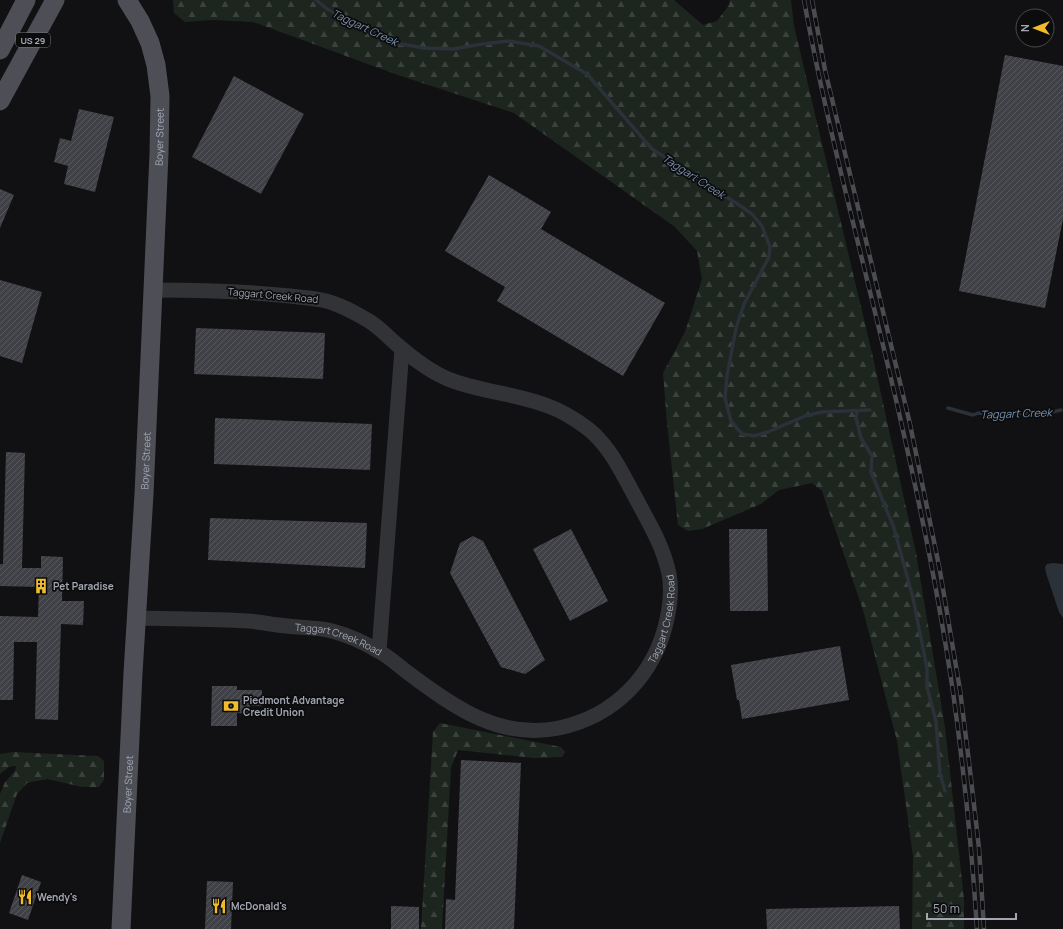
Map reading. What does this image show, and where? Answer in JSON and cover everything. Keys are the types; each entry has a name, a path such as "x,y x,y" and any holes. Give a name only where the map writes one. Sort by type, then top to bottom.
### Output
{"main road":[{"name":"US 29","path":"0,50 26,0"},
{"path":"11,80 44,0"},
{"name":"US 29","path":"0,101 55,0"},
{"name":"Boyer Street","path":"121,929 133,673 138,618 160,96 156,65 150,43 140,21 126,0"}],"street":[{"name":"Taggart Creek Road","path":"138,618 251,622 331,631 379,651 453,705 475,717 499,726 515,729 536,730 558,728 580,722 600,713 635,686 656,654 664,634 670,591 668,571 658,538 605,444 591,431 568,414 548,405 525,398 469,386 445,378 431,371 402,349 374,323 325,300 257,292 153,290"},
{"path":"379,651 402,349"}],"green space":[{"path":"173,0 674,0 703,25 717,21 729,5 730,0 791,0 794,26 872,353 916,553 945,727 964,899 964,929 912,929 913,856 897,741 863,610 822,491 812,483 779,490 761,504 702,529 688,531 678,525 663,373 685,332 702,279 697,251 675,227 514,113 395,74 253,22 213,20 185,22 174,13"},
{"path":"440,723 561,747 565,752 562,757 534,758 458,750 451,768 442,929 421,929 433,732"},
{"path":"13,752 98,756 104,761 104,780 99,787 82,787 47,779 27,783 17,794 0,843 0,794 5,782 15,771 16,766 9,767 0,774 0,754"}],"shaded area":[{"path":"1047,564 1063,564 1063,618 1059,612 1046,573 1045,567"}],"building":[{"path":"1005,55 1063,66 1063,219 1045,308 959,291"},
{"path":"234,76 304,114 261,194 192,157"},
{"path":"79,109 114,117 95,192 64,184 68,166 54,162 60,138 71,141"},
{"path":"489,175 551,212 541,229 665,303 623,376 497,301 505,287 445,251"},
{"path":"0,189 14,195 0,228"},
{"path":"0,280 42,292 22,363 0,356"},
{"path":"196,328 325,333 323,379 194,374"},
{"path":"215,418 372,424 370,470 214,464"},
{"name":"Pet Paradise","path":"6,452 25,453 22,568 41,568 41,556 63,557 62,601 84,601 83,625 61,624 58,720 35,719 37,642 14,642 13,700 0,700 0,616 38,617 39,587 0,586 0,564 3,564"},
{"path":"210,518 367,523 365,568 208,560"},
{"path":"571,529 608,601 570,621 533,549"},
{"path":"729,529 767,529 768,611 730,611"},
{"path":"473,536 483,541 545,660 525,674 501,667 450,573 460,543"},
{"path":"840,646 849,700 742,719 731,665"},
{"name":"Piedmont Advantage Credit Union","path":"212,686 237,686 237,690 262,690 262,706 250,706 249,714 237,713 237,726 211,726"},
{"path":"461,760 521,763 514,929 445,929 446,899 455,900"},
{"name":"Wendy's","path":"22,875 41,882 28,920 9,913"},
{"name":"McDonald's","path":"207,881 233,882 231,929 205,929"},
{"path":"391,906 419,907 419,929 391,929"},
{"path":"899,906 900,929 767,929 766,909"}],"waterway":[{"name":"Taggart Creek","path":"316,0 327,9 384,38 402,44 424,48 453,49 509,41 539,46 587,74 652,149 752,214 762,226 770,247 769,257 744,304 736,328 727,376 725,398 731,421 742,434 754,436 768,432 805,416 822,412 870,410"},
{"name":"Taggart Creek","path":"948,408 973,415 978,413 1043,414 1061,410"},
{"path":"857,411 856,418 861,438 872,456 871,472 894,528 913,598 927,668 927,687 936,721 940,774 945,791"}],"railway":[{"path":"804,0 814,54 838,160 890,373 936,592 948,659 961,751 977,929"},
{"path":"812,0 825,70 910,424 940,571 960,690 969,762 979,848 984,929"}],"place":[{"name":"Pet Paradise","path":"41,586"},
{"name":"Piedmont Advantage Credit Union","path":"231,706"},
{"name":"Wendy's","path":"25,897"},
{"name":"McDonald's","path":"219,906"}]}
